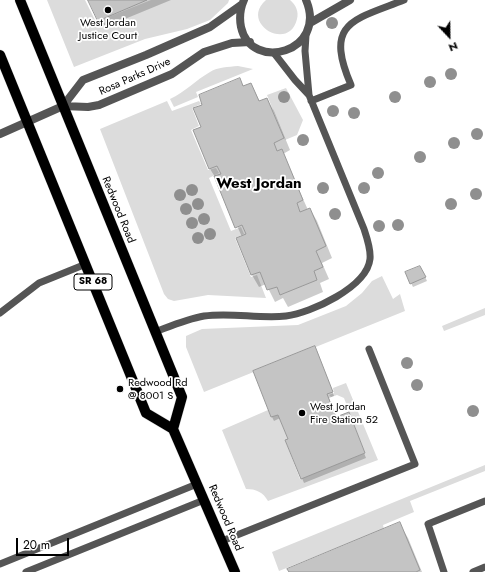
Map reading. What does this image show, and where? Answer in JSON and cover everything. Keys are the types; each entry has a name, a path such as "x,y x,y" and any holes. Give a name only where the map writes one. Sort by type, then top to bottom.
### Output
{"main road":[{"name":"Redwood Road","path":"20,0 182,397 173,430 235,572"},
{"name":"SR 68","path":"0,55 146,413 173,430"}],"street":[{"path":"243,3 239,18 242,31 250,42 260,50 274,53 286,51 297,45 306,35 310,23 310,10 306,0"},
{"path":"310,23 350,0"},
{"name":"Rosa Parks Drive","path":"63,106 83,80 210,27 243,3"},
{"name":"Rosa Parks Drive","path":"63,106 88,107 99,105 172,74 204,52 232,43 250,42"},
{"path":"0,134 63,106"}],"lane":[{"path":"310,98 351,85 343,66 340,47 342,35 348,26 358,18 404,0"},
{"path":"155,332 179,322 204,316 286,316 322,305 347,290 366,268 370,260 370,251 364,229 310,98 305,51 306,35"},
{"path":"274,53 294,80 310,98"},
{"path":"0,313 38,283 86,264"},
{"path":"222,541 415,464 369,349"},
{"path":"0,564 197,484"},
{"path":"26,572 204,500"},
{"path":"444,572 428,524 485,500"},
{"path":"473,572 485,567"}],"shaded area":[{"path":"47,0 85,0 96,22 151,0 229,0 228,3 210,20 187,29 145,39 74,67"},
{"path":"266,0 290,0 295,6 298,14 297,19 292,29 285,34 277,34 268,31 262,25 258,17 259,9"},
{"path":"238,66 253,69 196,92 198,97 174,107 170,99 181,93 205,75 216,69"},
{"path":"286,88 303,120 297,135 285,140 267,95"},
{"path":"167,101 172,111 199,101 201,104 192,108 199,126 191,130 208,170 216,168 219,173 209,178 231,231 241,227 244,234 235,238 251,277 257,275 266,298 208,295 174,301 168,299 164,294 100,129"},
{"path":"382,276 393,299 400,294 405,311 204,392 186,347 186,336 202,329 298,325 346,306 362,293 372,281"},
{"path":"485,308 485,315 444,331 442,326"},
{"path":"346,383 378,460 268,501 264,495 259,492 246,489 222,430 268,410 271,417 278,415 288,439 285,440 300,479 365,453 344,398 337,395 331,397 329,395 334,393 333,388"},
{"path":"485,465 485,471 410,501 414,512 383,525 384,529 279,571 272,552"}],"building":[{"name":"West Jordan Justice Court","path":"88,0 147,0 98,21"},
{"path":"240,78 243,86 251,83 259,101 267,98 284,138 274,143 277,151 282,149 303,200 297,203 300,212 310,208 326,246 316,251 323,267 314,271 317,280 280,295 277,287 267,290 260,272 251,275 236,238 246,234 242,225 235,228 214,176 221,174 217,166 209,169 193,130 201,127 193,108 202,105 199,95"},
{"path":"420,266 426,277 410,284 405,272"},
{"name":"West Jordan Fire Station 52","path":"315,346 333,392 327,394 336,417 349,412 365,453 301,479 285,440 288,439 278,415 271,417 253,371"},
{"path":"400,522 420,570 416,572 289,572 287,569"}],"place":[{"name":"West Jordan Justice Court","path":"108,10"},
{"name":"Redwood Rd @ 8001 S","path":"120,389"},
{"name":"West Jordan Fire Station 52","path":"302,413"}],"district":[{"name":"West Jordan","path":"259,184"}]}
